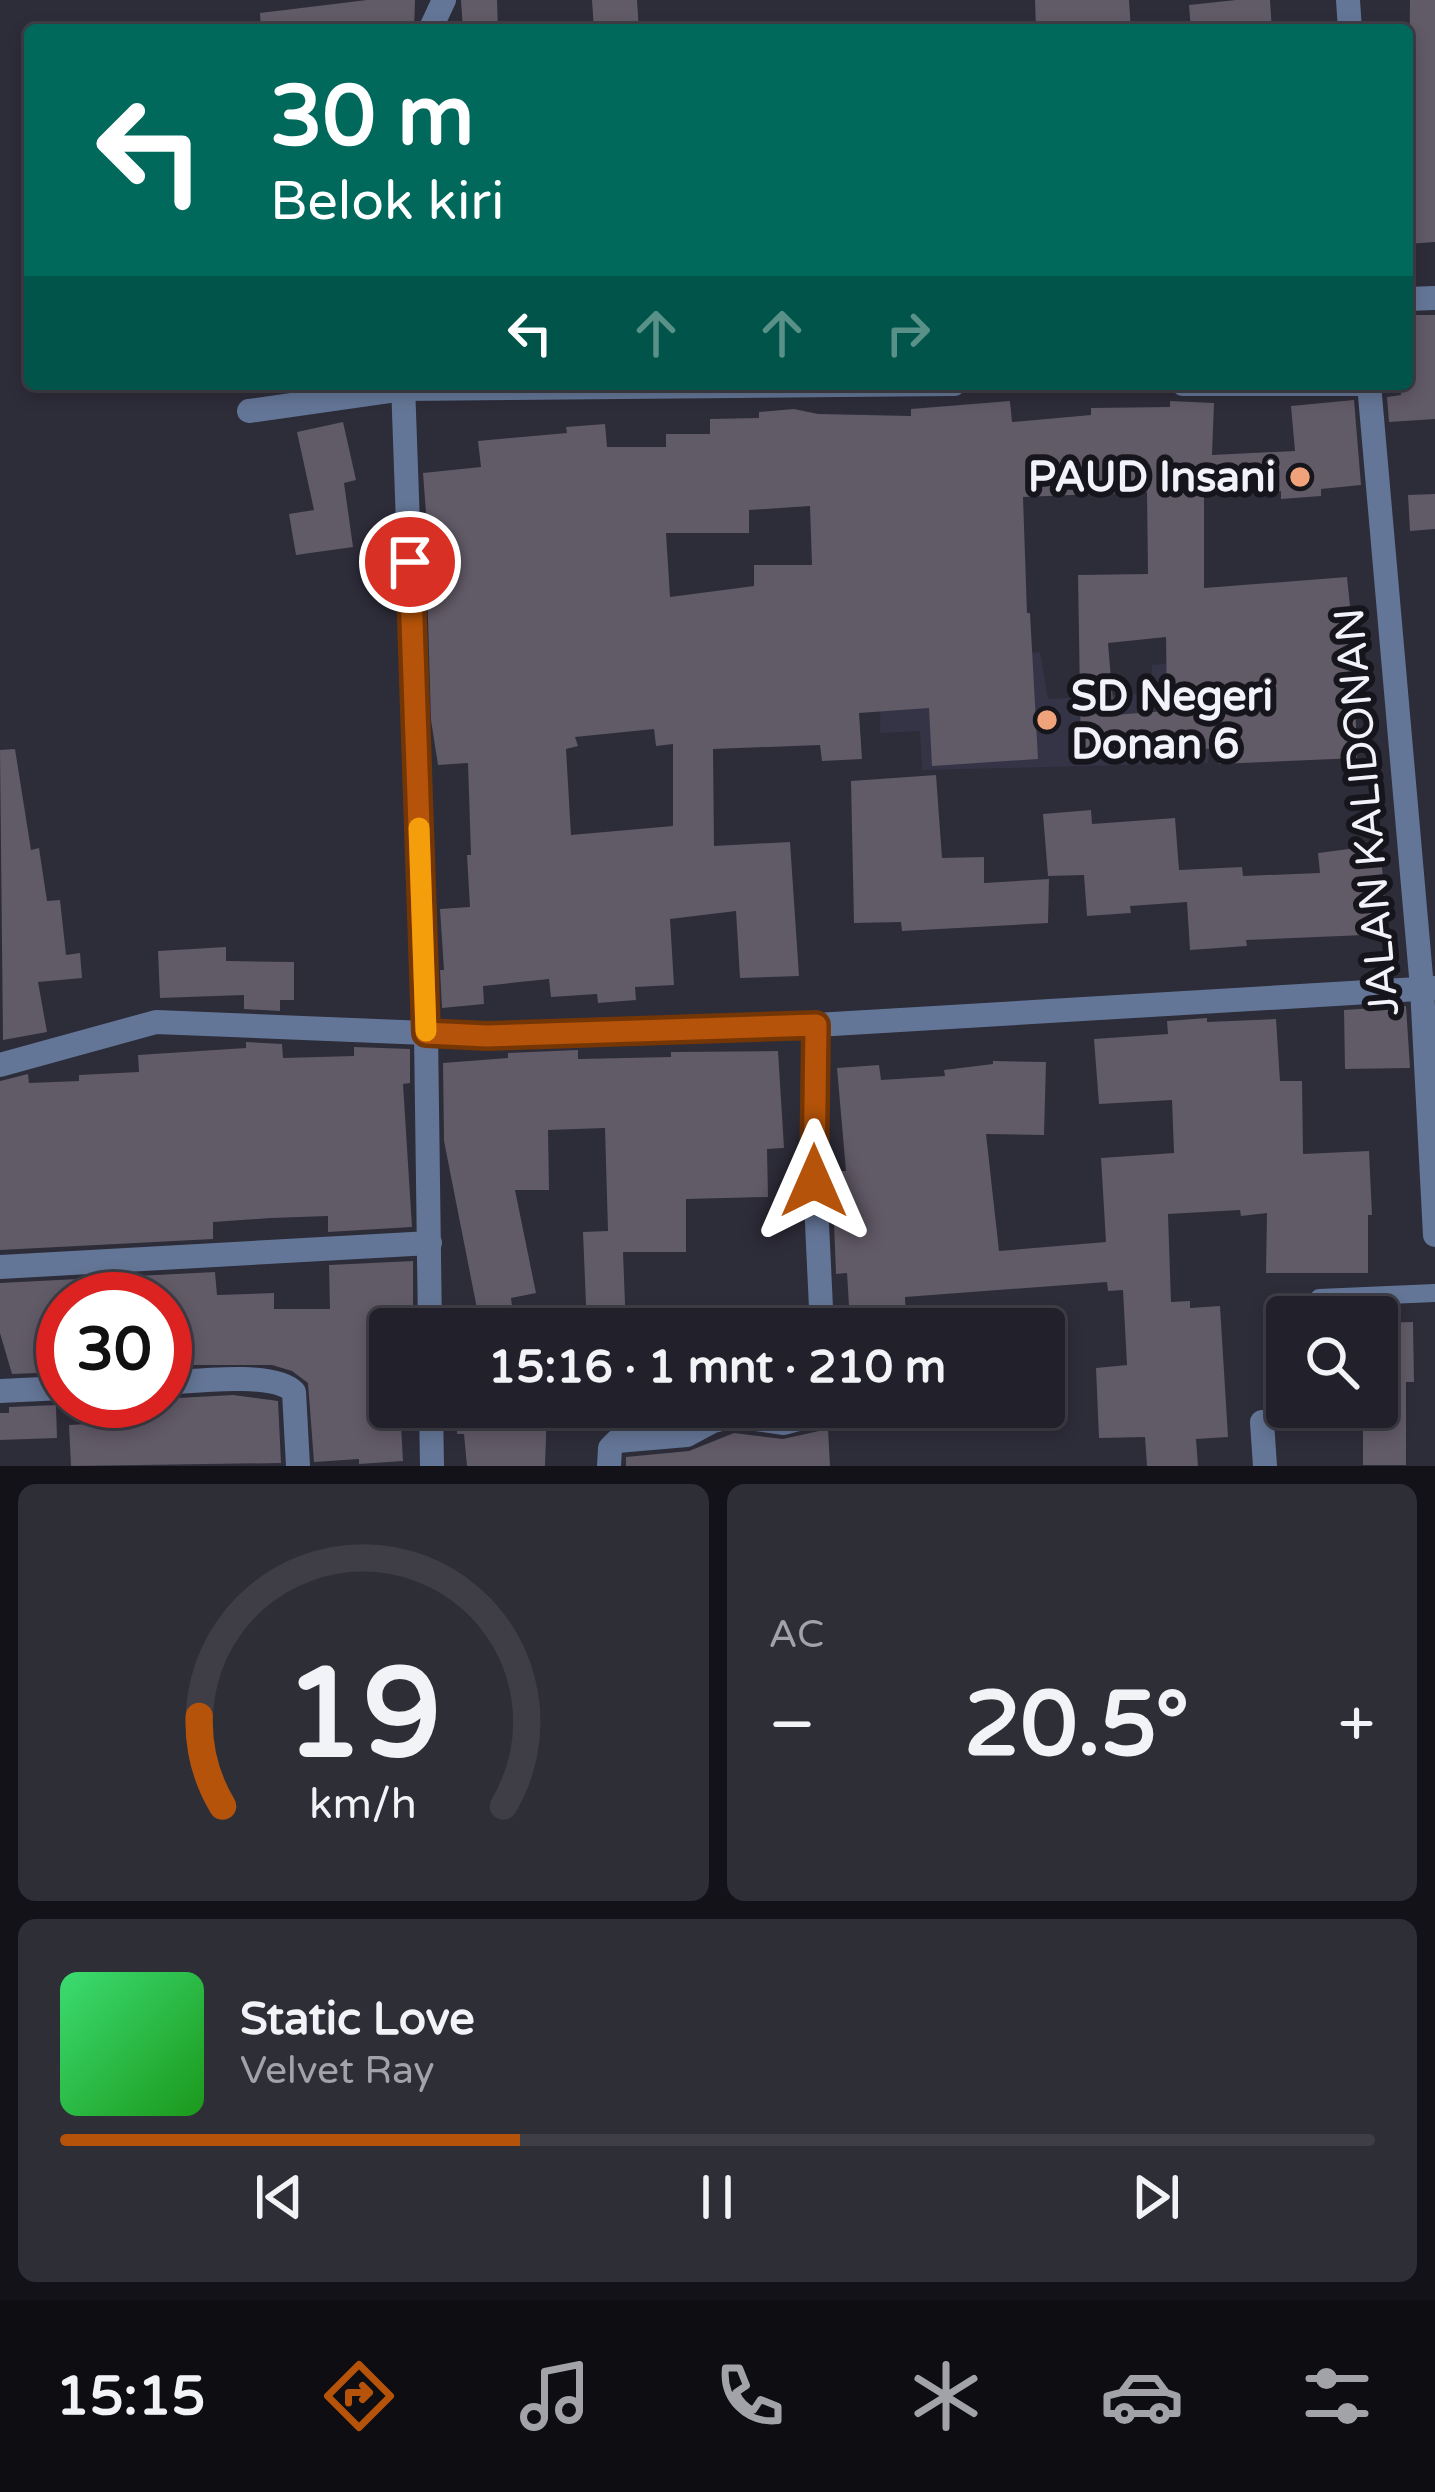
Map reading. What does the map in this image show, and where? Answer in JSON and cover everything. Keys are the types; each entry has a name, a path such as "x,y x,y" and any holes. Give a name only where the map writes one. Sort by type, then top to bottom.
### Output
{"street":[{"path":"249,411 384,390"},
{"path":"403,390 426,1033 430,1308"},
{"name":"JALAN KALIDONAN","path":"1369,390 1428,988 1435,1235"},
{"path":"0,1065 156,1022 487,1036 816,1025 1428,988"},
{"path":"816,1025 814,1181 821,1308"},
{"path":"0,1267 430,1243"},
{"path":"192,1382 287,1385 294,1392 298,1466"},
{"path":"0,1391 36,1389"},
{"path":"1262,1422 1265,1466"},
{"path":"431,1428 432,1466"},
{"path":"609,1466 610,1448 617,1441 687,1435 700,1428"}],"lane":[{"path":"1365,1296 1435,1293"}],"shaded area":[{"name":"SD Negeri Donan 6","path":"1040,652 1048,699 1151,693 1152,665 1215,659 1208,763 922,770 920,731 880,733 881,663"}],"building":[{"path":"367,0 415,0 414,24 261,24 260,13"},
{"path":"461,0 497,0 498,24 463,24"},
{"path":"592,0 637,0 639,24 594,24"},
{"path":"1035,0 1129,0 1131,24 1036,24"},
{"path":"1270,0 1272,24 1191,24 1189,5"},
{"path":"1410,0 1435,0 1435,242 1413,244 1413,24"},
{"path":"1413,315 1435,315 1435,419 1389,422 1387,397 1401,395 1401,390 1413,390"},
{"path":"1354,400 1361,485 1321,489 1321,496 1281,499 1281,491 1204,493 1204,588 1347,577 1357,758 1219,764 1219,748 1081,757 1078,575 1148,574 1147,492 1023,497 1038,759 932,766 929,708 859,713 862,759 822,761 820,745 713,749 714,846 790,842 799,976 740,978 736,911 670,919 674,985 635,987 636,1000 598,1003 597,994 551,997 549,979 483,986 484,1004 442,1008 440,909 470,907 468,763 438,765 431,720 423,473 481,467 478,441 567,433 566,427 605,424 607,447 666,447 666,434 710,434 710,419 759,418 759,412 794,409 911,416 911,409 1010,401 1012,422 1091,415 1091,408 1170,407 1170,401 1214,403 1212,455 1295,451 1291,406","holes":["810,506 812,565 754,565 754,586 670,597 666,533 749,533 749,510","1166,637 1167,711 1114,715 1108,643","654,729 656,746 673,744 673,826 571,835 566,749 578,746 575,737"]},
{"path":"343,422 356,480 344,483 353,547 296,555 289,514 314,510 297,432"},
{"path":"1435,494 1435,529 1410,531 1408,495"},
{"path":"15,749 31,850 39,848 47,901 60,900 66,955 80,953 82,978 38,982 47,1032 3,1040 0,750"},
{"path":"936,775 942,858 984,857 984,883 1049,879 1048,923 902,931 901,922 854,923 851,781"},
{"path":"1091,810 1092,824 1175,818 1179,870 1242,867 1243,876 1320,873 1318,853 1380,845 1388,934 1246,940 1247,946 1190,950 1187,902 1130,906 1131,913 1087,916 1084,875 1048,876 1043,814"},
{"path":"226,947 226,961 294,962 294,1000 280,1000 280,1011 244,1009 244,995 160,998 158,951"},
{"path":"1406,1006 1410,1068 1345,1069 1344,1010"},
{"path":"1276,1019 1280,1081 1302,1081 1303,1154 1369,1151 1368,1273 1266,1273 1267,1213 1168,1214 1171,1302 1190,1301 1190,1308 1220,1306 1228,1437 1196,1439 1198,1466 1147,1466 1145,1437 1099,1438 1096,1368 1127,1365 1123,1290 1108,1291 1107,1282 905,1297 906,1308 849,1308 847,1273 836,1274 832,1171 846,1171 837,1068 879,1065 881,1080 945,1076 944,1070 993,1061 1046,1062 1044,1135 986,1134 999,1251 1106,1242 1101,1158 1174,1153 1172,1100 1099,1104 1094,1039 1168,1034 1167,1021"},
{"path":"246,1042 282,1044 283,1058 354,1056 354,1047 410,1049 410,1083 403,1084 412,1227 328,1232 328,1216 271,1218 213,1222 213,1239 0,1250 0,1081 28,1074 29,1083 139,1072 138,1055 246,1048"},
{"path":"578,1050 578,1059 778,1051 784,1148 767,1149 768,1197 686,1199 686,1252 623,1252 625,1308 586,1308 583,1232 608,1231 605,1128 548,1130 549,1190 515,1190 536,1293 511,1298 512,1308 477,1308 444,1141 443,1063 508,1058 508,1053"},
{"path":"413,1261 413,1308 369,1308 369,1428 401,1428 403,1461 314,1462 308,1383 272,1365 192,1365 192,1273 215,1272 217,1295 274,1293 274,1309 330,1309 329,1265"},
{"path":"36,1281 36,1373 12,1374 0,1333 0,1283"},
{"path":"1398,1322 1413,1322 1414,1382 1406,1382 1406,1465 1363,1465 1363,1428 1398,1428"},
{"path":"233,1395 278,1401 281,1463 71,1466 69,1428 192,1428 192,1397"},
{"path":"36,1406 36,1428 57,1428 57,1438 0,1440 0,1413 9,1413 9,1407"},
{"path":"457,1428 546,1428 545,1466 467,1466 464,1434 457,1434"},
{"path":"828,1429 830,1466 626,1466 626,1457 689,1451 734,1433 783,1439"}],"slow traffic":[{"path":"419,828 426,1031"}],"place":[{"name":"PAUD Insani","path":"1300,477"},
{"name":"SD Negeri Donan 6","path":"1047,720"}],"route":[{"path":"410,562 426,1033 487,1036 816,1025 814,1181"}]}
